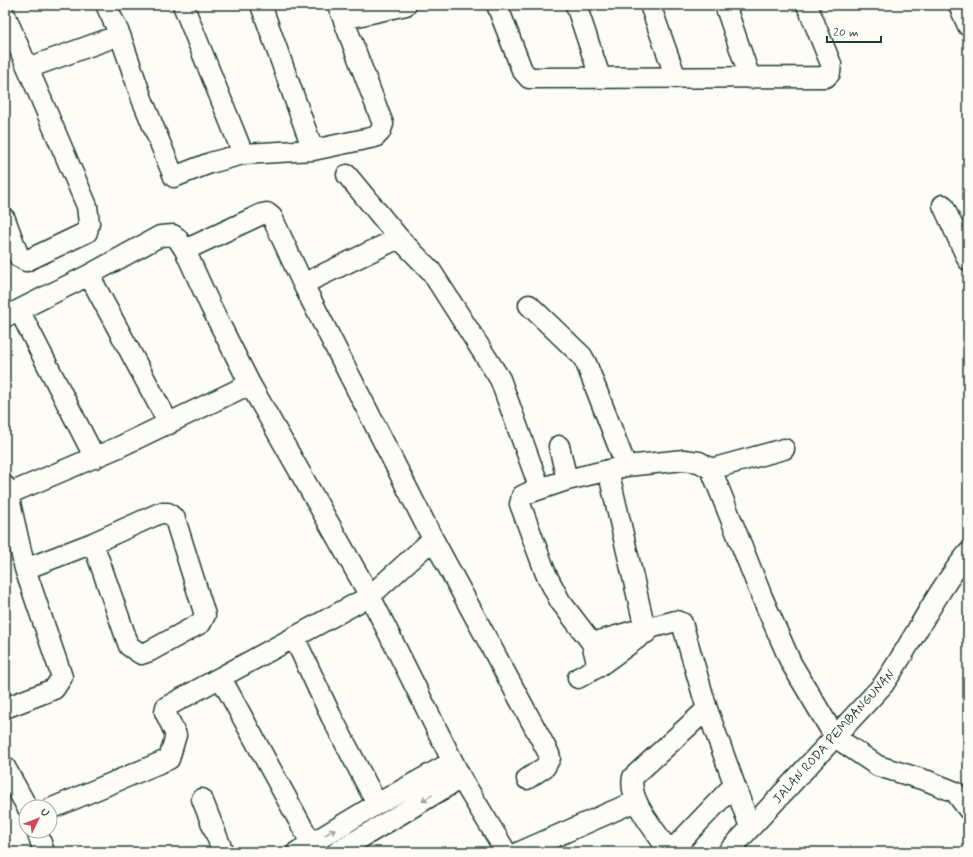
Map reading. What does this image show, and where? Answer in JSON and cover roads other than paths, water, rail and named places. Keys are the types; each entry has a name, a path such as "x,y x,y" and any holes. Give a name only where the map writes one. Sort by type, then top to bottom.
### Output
{"street":[{"path":"5,11 14,5"},
{"path":"106,5 120,35 142,99 174,177 210,163 242,154 313,150 375,136 382,128 382,124 341,12 406,5"},
{"path":"183,5 242,154"},
{"path":"261,5 313,150"},
{"path":"497,5 525,76 535,79 600,77 750,78 828,76 831,64 807,5"},
{"path":"576,5 600,77"},
{"path":"650,5 676,78"},
{"path":"725,5 750,78"},
{"path":"959,5 968,26"},
{"path":"5,15 87,206 89,223 87,232 26,261 19,257 10,247 5,219"},
{"path":"28,68 120,35"},
{"path":"347,174 399,238 431,271 500,379 540,489"},
{"path":"943,205 968,260"},
{"path":"185,250 262,214 267,213 272,217 303,284 433,539 549,754 550,758 545,767 527,779"},
{"path":"95,458 12,313 89,275 160,236 173,235 177,238 185,250 210,305 250,384 370,596 456,770 506,852"},
{"path":"303,284 399,238"},
{"path":"89,275 168,424"},
{"path":"529,305 582,356 586,363 617,468 648,630"},
{"path":"5,708 54,689 62,678 24,569 7,490 95,458 250,384"},
{"path":"559,446 567,480"},
{"path":"711,469 784,449"},
{"path":"598,667 592,643 560,601 546,574 520,504 522,496 567,480 617,468 684,460 699,462 711,469 762,597 791,663 835,737 878,766 928,781 956,792 968,810"},
{"path":"24,569 94,543 160,513 168,513 172,515 205,615 204,620 150,650 141,654 136,652 129,646 94,543"},
{"path":"58,806 169,759 176,735 165,712 166,707 370,596 433,539"},
{"name":"JALAN RODA PEMBANGUNAN","path":"728,852 883,685 961,575 968,553"},
{"path":"592,643 648,630 676,621 680,621 685,626 707,709 750,827"},
{"path":"578,678 598,667 648,630"},
{"path":"294,637 331,716 377,804"},
{"path":"221,678 304,848 377,804 456,770"},
{"path":"707,709 633,777 632,783 636,801 663,843 670,847 675,847 734,785"},
{"path":"5,767 23,799"},
{"path":"338,852 456,770"},
{"path":"202,798 223,852"},
{"path":"520,852 636,801"},
{"path":"40,839 44,852"}]}
